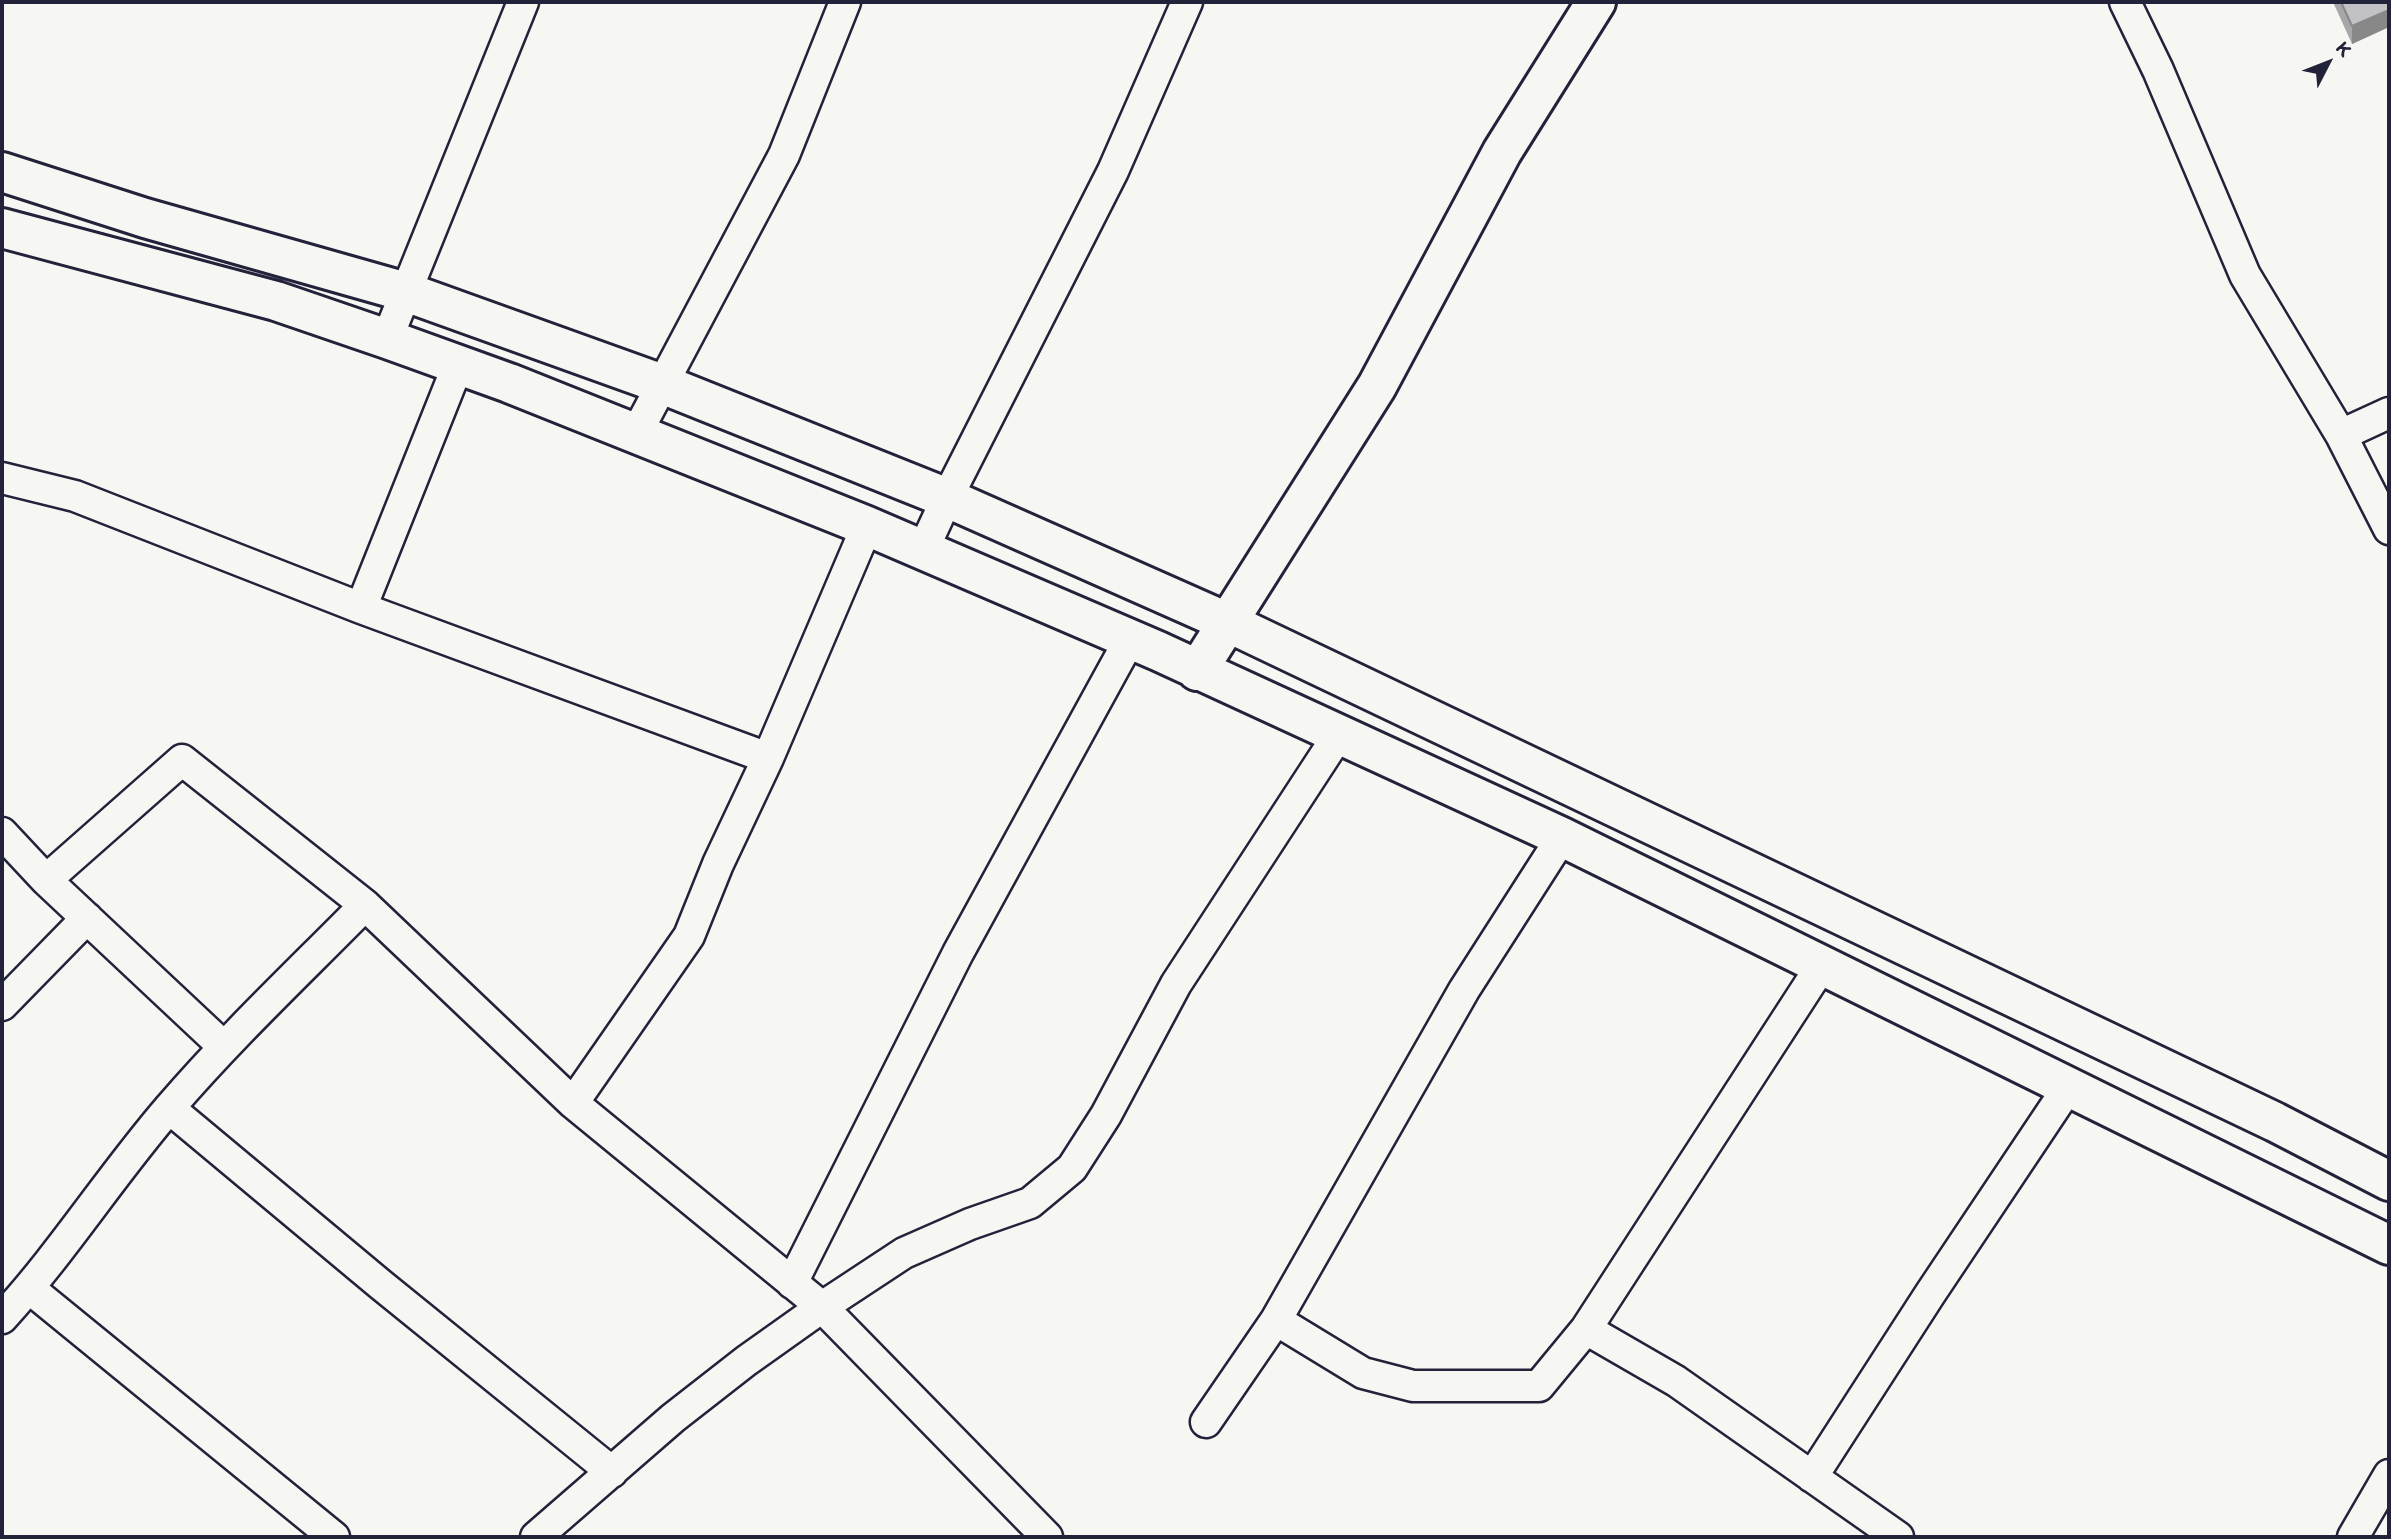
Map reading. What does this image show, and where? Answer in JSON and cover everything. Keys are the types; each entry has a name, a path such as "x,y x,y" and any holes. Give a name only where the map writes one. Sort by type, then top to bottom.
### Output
{"main road":[{"path":"1197,671 1377,386 1502,152 1596,2"},
{"path":"2,172 145,218 406,292 662,384 947,498 1227,622 2276,1122 2389,1181"},
{"path":"2,228 276,301 387,339 509,383 867,526 1130,639 1562,837 2389,1245"},
{"path":"2,252 45,240"}],"street":[{"path":"387,339 523,2"},
{"path":"636,434 784,155 845,2"},
{"path":"923,550 1114,172 1187,2"},
{"path":"2125,2 2158,70 2245,275 2341,435 2389,529"},
{"path":"361,608 458,365"},
{"path":"2341,435 2389,413"},
{"path":"2,478 75,495 361,608 768,758"},
{"path":"573,1103 689,936 867,526"},
{"path":"792,1283 958,953 1130,639"},
{"path":"552,1532 612,1472 673,1418 822,1307 904,1253 970,1224 1030,1202 1072,1168 1106,1115 1176,984 1339,734"},
{"path":"46,880 181,760 365,905 573,1103 822,1307 1047,1537"},
{"path":"2,833 46,880 224,1047"},
{"path":"1206,1422 1276,1320 1464,990 1562,837"},
{"path":"2,1318 30,1288 169,1108 224,1047 365,905"},
{"path":"2,1005 87,918"},
{"path":"1276,1320 1363,1373 1413,1386 1539,1386 1586,1329 1822,965"},
{"path":"1812,1477 2068,1086"},
{"path":"169,1108 612,1472"},
{"path":"30,1288 334,1537"},
{"path":"1586,1329 1676,1381 1898,1537"},
{"path":"2353,1537 2389,1475"}],"building":[{"path":"2341,2 2389,2 2389,10 2352,26"}]}
